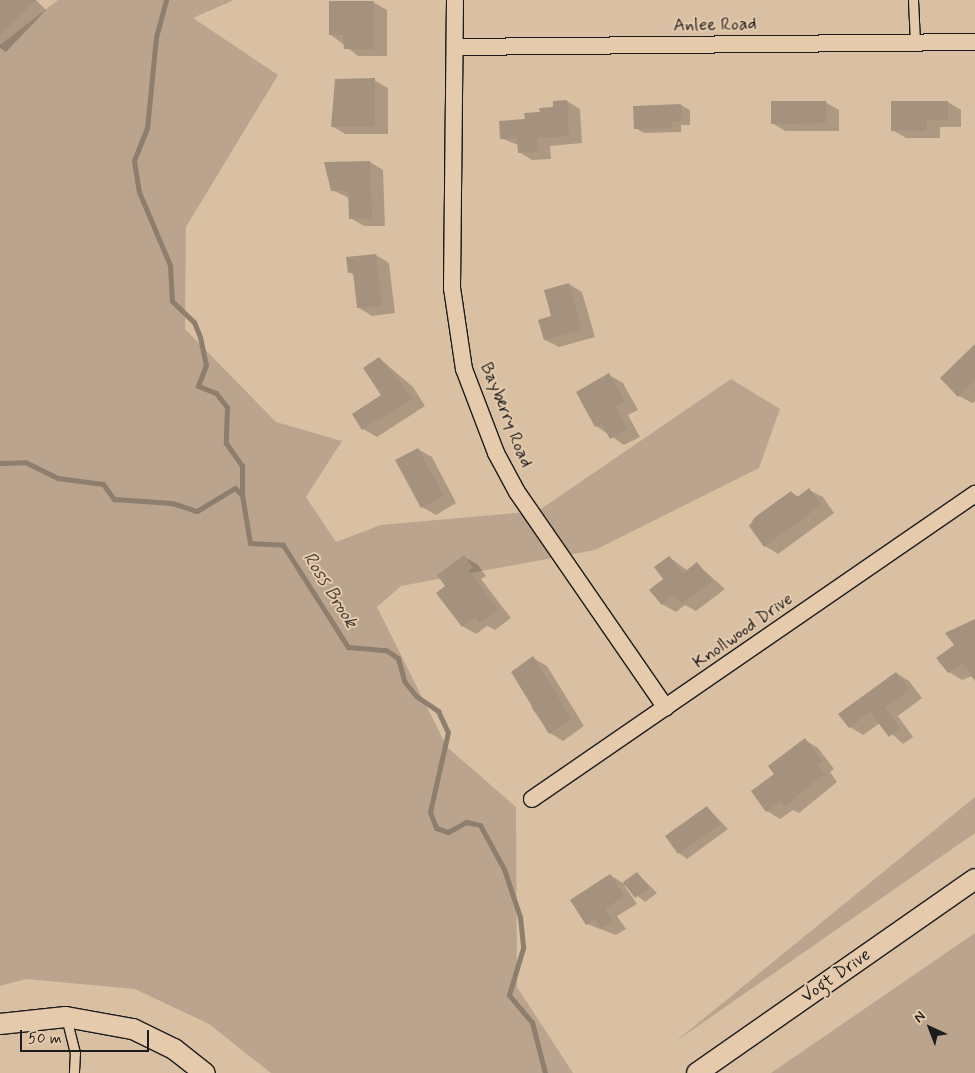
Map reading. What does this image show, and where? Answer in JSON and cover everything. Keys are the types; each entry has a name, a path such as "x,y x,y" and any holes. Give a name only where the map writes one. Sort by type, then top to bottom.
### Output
{"street":[{"name":"Bayberry Road","path":"454,0 452,288 467,377 517,492 666,708"},
{"name":"Anlee Road","path":"455,47 975,42"},
{"name":"Knollwood Drive","path":"532,799 975,494"},
{"name":"Vogt Drive","path":"697,1073 975,879"},
{"path":"0,1024 66,1017 132,1029 174,1049 205,1073"}],"lane":[{"path":"913,0 915,42"},
{"path":"66,1017 75,1052 74,1073"}],"shaded area":[{"path":"58,0 234,0 193,18 278,75 186,227 185,329 276,422 342,441 306,497 336,542 381,525 538,511 731,379 780,409 759,468 595,550 401,586 377,607 447,747 516,807 517,987 573,1073 271,1073 209,1024 135,989 26,979 0,986 0,45"},
{"path":"975,797 975,833 675,1042"},
{"path":"975,933 975,1073 771,1073"}],"building":[{"path":"0,0 35,0 0,36"},
{"path":"329,1 374,1 374,49 344,49 343,35 329,35"},
{"path":"375,78 375,126 331,127 335,79"},
{"path":"567,100 569,136 537,138 538,152 518,153 517,138 500,139 499,121 525,119 524,113 540,112 539,108 553,107 553,101"},
{"path":"771,101 826,101 826,123 771,124"},
{"path":"891,101 948,101 948,120 927,120 926,131 891,131"},
{"path":"681,104 682,121 672,121 672,128 634,129 633,106"},
{"path":"370,161 372,218 349,219 348,191 331,191 324,162"},
{"path":"376,254 382,306 357,308 353,272 348,273 346,257"},
{"path":"569,283 582,330 544,340 538,320 551,316 544,290"},
{"path":"975,344 975,380 958,397 940,378"},
{"path":"379,357 413,398 362,430 352,414 381,395 363,368"},
{"path":"609,373 625,402 616,407 627,429 610,439 602,424 595,427 576,392"},
{"path":"418,448 444,496 421,508 395,460"},
{"path":"809,488 821,505 764,547 749,526 755,517 791,491 796,498"},
{"path":"464,555 473,568 469,571 498,610 480,623 475,617 462,627 436,593 445,586 437,575"},
{"path":"669,556 683,573 697,562 712,581 682,604 674,595 662,605 649,590 663,579 654,567"},
{"path":"975,619 975,681 962,663 948,673 936,658 954,645 945,633"},
{"path":"533,656 571,718 549,734 511,672"},
{"path":"896,672 910,690 885,708 900,728 889,737 870,712 849,728 838,714"},
{"path":"805,738 822,761 817,764 824,774 785,806 781,801 766,812 751,791 774,774 768,766"},
{"path":"707,806 720,824 678,854 665,836"},
{"path":"637,872 649,888 635,898 623,882"},
{"path":"610,874 624,896 605,909 613,921 601,928 595,919 586,925 570,900"}],"waterway":[{"path":"166,0 156,37 147,128 134,161 139,192 170,265 172,301 194,322 200,337 206,365 198,386 216,393 227,407 226,443 242,466 242,495"},
{"name":"Ross Brook","path":"0,463 25,462 58,478 103,484 114,499 172,503 197,511 235,488 242,495 250,543 283,545 348,647 386,650 398,658 404,681 416,696 438,711 448,732 430,812 436,828 448,832 466,822 480,825 504,869 520,917 523,948 509,995 532,1022 545,1073"}]}
